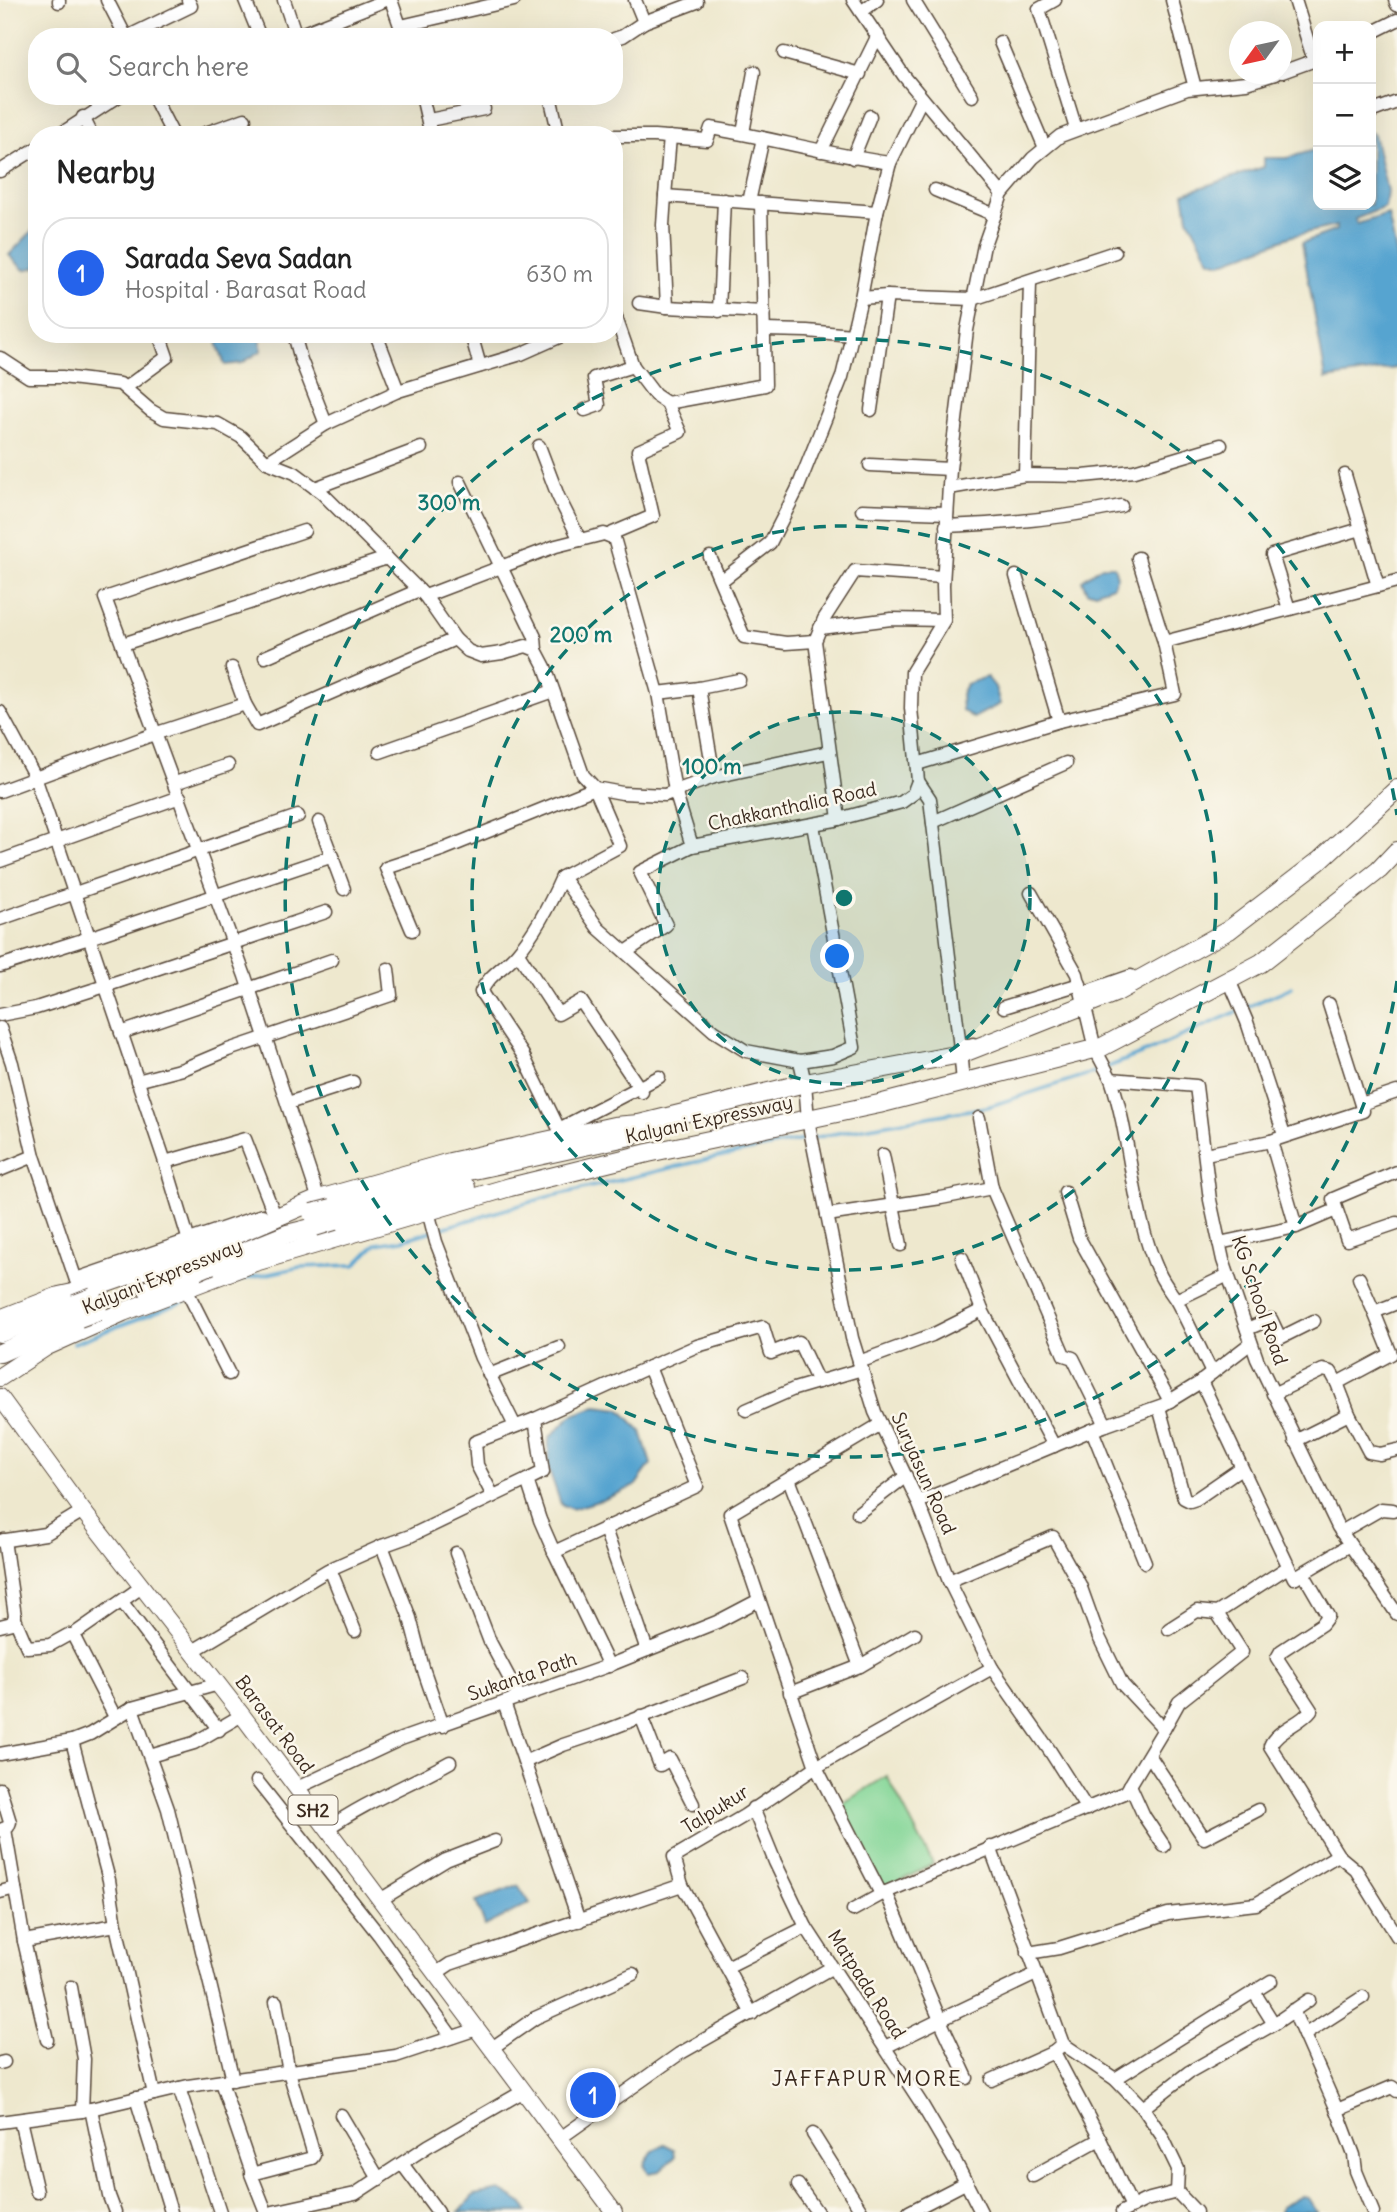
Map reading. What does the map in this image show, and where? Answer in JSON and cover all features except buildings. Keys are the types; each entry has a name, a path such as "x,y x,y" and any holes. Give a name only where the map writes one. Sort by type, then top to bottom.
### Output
{"highway":[{"path":"4,1336 450,1162 563,1133 639,1124 805,1083 960,1051 1083,997 1115,993 1229,930 1319,860 1397,789"},
{"name":"Kalyani Expressway","path":"0,1377 47,1346 85,1304 123,1312 188,1292 199,1260 255,1262 329,1240 429,1217 510,1187 639,1155 808,1120 1095,1048 1178,1008 1261,962 1379,870 1397,850"},
{"path":"4,1336 59,1296 85,1304 199,1260 287,1234 322,1210 469,1171 631,1136 639,1124"},
{"path":"322,1210 628,1145 639,1155"}],"main road":[{"name":"Barasat Road","path":"0,1397 83,1511 219,1684 614,2212"}],"street":[{"path":"107,0 122,28"},
{"path":"146,28 191,6 188,0"},
{"path":"245,0 256,28"},
{"path":"284,0 293,28"},
{"path":"316,28 389,0 402,28"},
{"path":"414,28 514,0"},
{"path":"635,0 644,22"},
{"path":"853,0 904,76 1002,194"},
{"path":"861,12 877,0"},
{"path":"913,0 972,96"},
{"path":"1055,0 1039,9 1076,129"},
{"path":"1172,0 1195,88"},
{"path":"1295,0 1313,51"},
{"path":"623,36 644,22 700,1"},
{"path":"1376,30 1397,20"},
{"path":"821,150 878,35"},
{"path":"1000,42 1045,148"},
{"path":"784,53 860,74"},
{"path":"1292,68 1313,61"},
{"path":"743,133 754,72"},
{"path":"963,1083 930,799 918,781 911,708 912,672 944,620 943,577 950,469 967,330 985,246 1002,194 1033,158 1060,136 1187,89 1236,84"},
{"path":"721,581 770,542 797,490 826,421 842,377 890,163 922,98"},
{"path":"1376,110 1397,102"},
{"path":"71,126 104,105"},
{"path":"158,105 168,126"},
{"path":"425,105 430,126"},
{"path":"552,105 557,126"},
{"path":"429,120 484,109"},
{"path":"853,158 870,116"},
{"path":"83,117 88,126"},
{"path":"225,126 245,119"},
{"path":"623,136 707,140 711,128 853,158 890,163"},
{"path":"667,307 663,225 670,137"},
{"path":"667,403 765,385 764,312 755,203 763,138"},
{"path":"0,171 28,154"},
{"path":"935,190 995,215"},
{"path":"665,196 877,212"},
{"path":"719,310 724,200"},
{"path":"861,298 887,296 973,299 1115,253"},
{"path":"1025,475 1030,282"},
{"path":"871,411 887,296"},
{"path":"639,303 764,312"},
{"path":"765,331 852,335"},
{"path":"265,657 422,593 501,568 556,546 604,534 610,536 653,516 638,451 680,432 667,403 655,395 632,366 623,340"},
{"path":"125,388 167,357 162,343"},
{"path":"296,343 326,424"},
{"path":"379,343 398,391"},
{"path":"474,343 480,366"},
{"path":"267,462 326,424 398,391 521,354 546,343"},
{"path":"0,358 29,377 120,384 150,410 164,418 218,424 241,437 267,462 295,472 315,488 422,593 455,639 468,651 481,656 526,646 536,650"},
{"path":"585,410 599,405 594,378 632,366"},
{"path":"949,488 1025,475 1083,476 1134,471 1221,445"},
{"path":"539,446 558,496 580,540"},
{"path":"315,488 421,448"},
{"path":"870,465 950,469"},
{"path":"1345,474 1378,586"},
{"path":"460,482 535,638 536,650 583,775 595,788 620,846 562,877 545,915 518,953 486,981 481,992 523,1055 563,1133 659,1077"},
{"path":"862,510 1014,523 1121,506"},
{"path":"1289,609 1272,555 1361,529"},
{"path":"304,531 105,598 250,989 322,1210 329,1240"},
{"name":"Chakkanthalia Road","path":"610,536 614,538 658,693 675,791 692,846 813,825 902,802 914,794 918,781"},
{"path":"710,557 744,637 786,643 815,641"},
{"path":"123,644 387,558"},
{"path":"917,764 1059,721 1175,694 1164,642 1138,558"},
{"path":"839,819 815,641 820,628 855,571 943,577"},
{"path":"1016,576 1059,721"},
{"path":"1164,642 1397,581"},
{"path":"820,628 891,619 944,620"},
{"path":"232,668 245,704 257,725 455,639"},
{"path":"658,693 739,680"},
{"path":"699,688 714,777"},
{"path":"380,752 553,691"},
{"path":"0,791 156,733 245,704"},
{"path":"0,712 36,777 199,1260 273,1211 322,1210"},
{"path":"412,930 386,868 444,849 595,788 622,793 665,795 714,777 828,752"},
{"path":"933,822 1066,763"},
{"path":"175,783 228,765"},
{"path":"0,861 180,797"},
{"path":"0,919 298,816"},
{"path":"319,822 344,889"},
{"path":"562,877 598,928 714,1031 746,1051 800,1061 833,1056 854,1047 813,825"},
{"path":"626,952 666,925 640,872 692,846"},
{"path":"0,966 89,939 332,856"},
{"path":"1031,893 1077,974 1095,1048 1119,1102 1145,1229 1159,1273 1176,1300 1212,1373"},
{"path":"0,1015 36,1008 326,912"},
{"path":"1004,1007 1083,997 1123,980 1205,936"},
{"path":"518,953 558,1014 581,1001 640,1090"},
{"path":"121,1033 332,960"},
{"path":"137,1081 184,1069 266,1037 391,995 388,969"},
{"path":"1229,980 1247,1022 1284,1135"},
{"path":"1205,1154 1271,1141 1363,1111 1329,1004"},
{"path":"0,1028 12,1063 34,1156 85,1304"},
{"name":"Suryasun Road","path":"800,1061 808,1120 852,1338 881,1424 918,1502 949,1581 992,1668 1087,1809"},
{"name":"KG School Road","path":"1111,1079 1196,1086 1219,1243 1251,1343 1295,1441 1341,1532 1397,1614"},
{"path":"288,1103 353,1082"},
{"path":"1361,1104 1397,1092"},
{"path":"979,1118 992,1188 1064,1355 1073,1358 1106,1425"},
{"path":"165,1162 245,1139 273,1211"},
{"path":"1271,1141 1296,1227"},
{"path":"883,1155 901,1245"},
{"path":"0,1170 34,1156"},
{"path":"1397,1172 1333,1199 1347,1240 1397,1223"},
{"path":"827,1215 992,1188"},
{"path":"1065,1192 1079,1238 1164,1404 1184,1498 1190,1501 1196,1499 1241,1468"},
{"path":"1219,1243 1296,1227 1336,1210"},
{"path":"429,1217 436,1242 489,1375 515,1426"},
{"path":"962,1258 982,1310 1054,1446"},
{"path":"1176,1300 1228,1275"},
{"path":"1337,1383 1391,1354 1359,1278"},
{"path":"188,1292 229,1374"},
{"path":"1374,1312 1397,1303"},
{"path":"746,1410 933,1335 982,1310"},
{"path":"1247,1329 1271,1319 1280,1338 1314,1321"},
{"path":"493,1496 477,1465 475,1442 535,1419 697,1346 763,1327 771,1353 799,1342 818,1382"},
{"path":"918,1502 1092,1430 1164,1404 1201,1381 1251,1343"},
{"path":"489,1375 559,1347"},
{"path":"554,1552 697,1486 649,1367"},
{"path":"1273,1394 1323,1370 1331,1372 1369,1452 1380,1454 1397,1450"},
{"path":"1201,1381 1294,1578 1350,1545"},
{"path":"1295,1441 1349,1414"},
{"path":"193,1651 330,1569 410,1536 544,1472 535,1419"},
{"path":"881,1424 730,1514 816,1768 883,1893 967,2078"},
{"path":"1092,1430 1144,1562"},
{"path":"858,1513 906,1476"},
{"path":"789,1479 860,1666"},
{"path":"527,1480 554,1552 609,1666"},
{"path":"1341,1532 1381,1509 1392,1510"},
{"path":"83,1511 45,1534 2,1541 15,1619 27,1647 50,1645 73,1635 143,1586"},
{"path":"605,1529 648,1650"},
{"path":"949,1581 1053,1536 1080,1585 1098,1635 1122,1684 1164,1729"},
{"path":"382,1546 410,1618 423,1668 443,1726"},
{"path":"456,1553 490,1642 520,1698"},
{"path":"1169,1629 1197,1611 1217,1612 1288,1567"},
{"path":"330,1569 355,1631"},
{"path":"1303,1573 1328,1616 1322,1624 1281,1651 1277,1658 1311,1710 1306,1717 1273,1740 1270,1746 1338,1855 1356,1870 1397,1936"},
{"name":"Sukanta Path","path":"297,1788 401,1739 609,1666 717,1622 759,1600"},
{"path":"122,1602 219,1730"},
{"path":"853,1910 883,1893 1126,1792 1179,1702 1242,1653 1217,1612"},
{"path":"0,1626 12,1623 15,1619"},
{"path":"790,1693 860,1666 915,1634"},
{"path":"73,1635 115,1717"},
{"name":"Talpukur","path":"682,1885 674,1857 744,1816 816,1768 992,1668"},
{"path":"524,1762 743,1678"},
{"path":"0,1754 72,1741 90,1734 132,1709 219,1684"},
{"path":"504,1703 579,1921"},
{"path":"132,1709 168,1809 227,2081 265,2212"},
{"path":"150,1756 194,1743 242,1715"},
{"path":"641,1716 660,1765 670,1759 693,1804"},
{"path":"72,1741 109,1880 116,1926 153,2094"},
{"path":"1149,1755 1204,1838 1258,1810"},
{"path":"327,1829 352,1811 450,1762"},
{"path":"257,1781 379,1935 452,2037"},
{"path":"1130,1785 1144,1816 1164,1846"},
{"path":"0,1789 9,1818 8,1827 2,1830 47,2040"},
{"name":"Matpada Road","path":"753,1808 806,1927 921,2103 967,2182 981,2212"},
{"path":"380,1900 446,1860 495,1841"},
{"path":"990,1847 1036,1974 1058,2048 1100,2139 1127,2209 1146,2200 1177,2192"},
{"path":"1028,1953 1059,1948 1168,1914 1256,1904 1338,1855"},
{"path":"435,1974 450,1964 682,1885 752,2014"},
{"path":"0,1892 15,1888"},
{"path":"24,1941 116,1926"},
{"path":"727,1967 806,1927"},
{"path":"559,2139 679,2054 831,1968"},
{"path":"492,2048 535,2018 633,1974"},
{"path":"885,2047 1036,1974"},
{"path":"1115,2079 1271,1981"},
{"path":"71,1987 84,2059 86,2110 115,2212"},
{"path":"1254,1992 1274,2024"},
{"path":"1304,2035 1363,1997"},
{"path":"1143,2108 1189,2072 1274,2024 1309,2000"},
{"path":"252,2173 313,2157 289,2073 276,2002"},
{"path":"1293,2010 1337,2110 1354,2155 1356,2171 1373,2212"},
{"path":"0,2122 86,2110 179,2088 396,2056 477,2029"},
{"path":"1058,2048 1115,2079 1143,2108 1162,2136 1178,2169 1177,2192 1196,2212"},
{"path":"992,2080 1058,2048"},
{"path":"1337,2110 1392,2087 1397,2091"},
{"path":"179,2088 219,2212"},
{"path":"272,2212 355,2194 403,2165 428,2146 524,2091"},
{"path":"136,2098 171,2212"},
{"path":"341,2115 379,2179"},
{"path":"20,2120 37,2192"},
{"path":"813,2134 862,2212"},
{"path":"1033,2176 1100,2139"},
{"path":"403,2165 430,2209"},
{"path":"909,2212 967,2182"},
{"path":"798,2185 817,2212"}],"green space":[{"path":"887,1776 933,1864 885,1889 837,1807"}],"water":[{"path":"1376,143 1387,191 1385,207 1355,219 1357,224 1388,214 1397,256 1397,368 1326,379 1302,243 1336,230 1336,226 1292,236 1221,263 1210,260 1188,218 1184,193 1264,167 1264,158 1287,158 1313,150 1313,210 1376,210"},
{"path":"28,235 28,269 24,270 9,255"},
{"path":"218,343 261,343 261,351 242,363 225,365"},
{"path":"1102,566 1114,566 1117,576 1113,586 1087,592 1082,580"},
{"path":"987,677 995,687 1000,704 973,718 962,710 961,694 966,684"},
{"path":"596,1406 620,1409 641,1431 651,1464 635,1486 572,1509 561,1504 548,1467 549,1438 571,1416"},
{"path":"518,1885 530,1903 485,1926 476,1901"},
{"path":"664,2144 674,2149 675,2157 660,2171 649,2173 644,2165 652,2152"},
{"path":"500,2190 523,2204 527,2212 459,2212 474,2195"},
{"path":"1301,2196 1308,2198 1317,2212 1280,2212 1281,2207"}],"waterway":[{"path":"1108,1067 1292,987"},
{"path":"195,1297 241,1280 300,1267 355,1265 376,1244 402,1240 544,1198 713,1158 987,1107 1101,1070"},
{"path":"74,1343 188,1300"}],"place":[{"name":"Sarada Seva Sadan","path":"593,2095"}],"district":[{"name":"JAFFAPUR MORE","path":"867,2078"}]}
